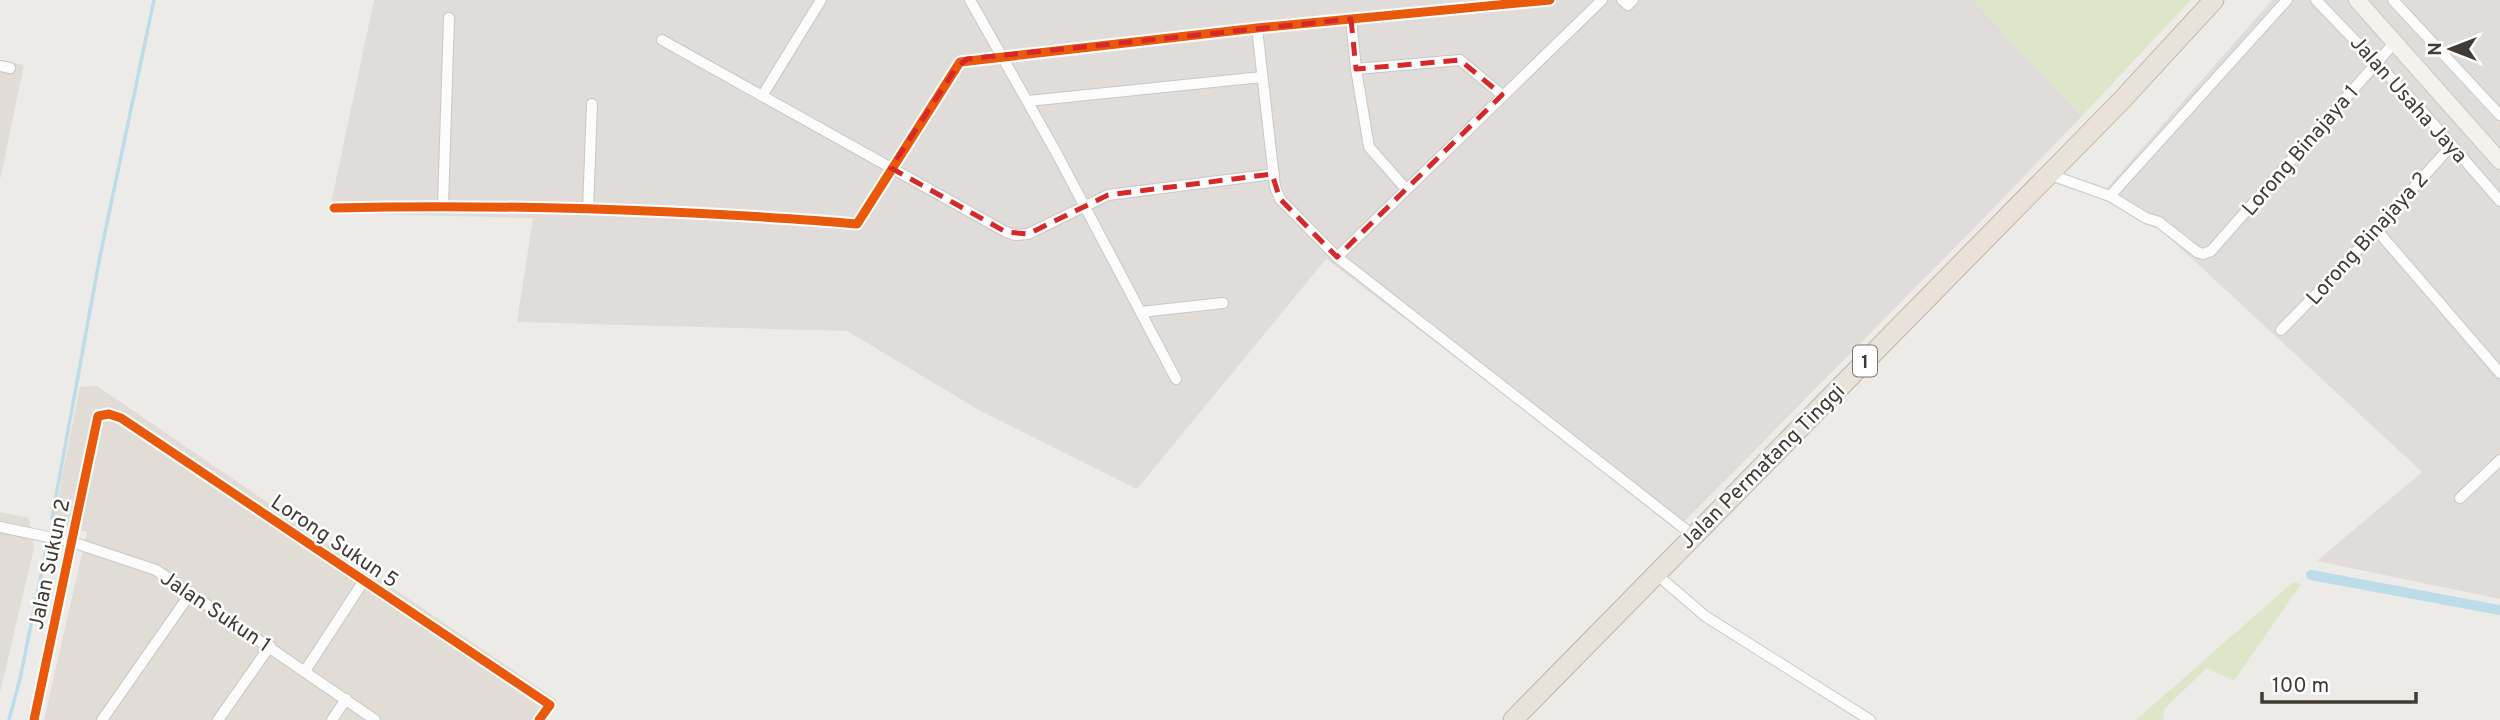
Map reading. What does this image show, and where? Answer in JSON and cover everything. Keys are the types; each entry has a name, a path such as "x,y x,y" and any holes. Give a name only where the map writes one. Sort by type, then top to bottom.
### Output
{"highway":[{"name":"Jalan Permatang Tinggi","path":"1513,720 2121,101 2214,0"}],"street":[{"path":"762,96 821,0"},
{"path":"970,0 1085,205 1176,379"},
{"path":"334,208 443,205 588,209 857,224 960,61 1257,28 1550,0"},
{"path":"1622,0 1628,5 1633,0"},
{"path":"2048,174 2110,197 2287,0"},
{"name":"Jalan Usaha Jaya","path":"2316,0 2377,63 2500,201"},
{"name":"Jalan Usaha Jaya","path":"2357,0 2500,161"},
{"path":"2393,0 2500,115"},
{"path":"1337,257 1595,2"},
{"path":"443,205 449,18"},
{"path":"1351,19 1369,147 1406,189"},
{"path":"1257,28 1277,194 1337,257 1694,536"},
{"path":"662,40 1015,235 1028,234 1108,195 1274,174"},
{"name":"Lorong Binajaya 1","path":"2110,197 2146,218 2159,222 2197,252 2203,254 2211,251 2395,42"},
{"path":"1356,69 1460,60 1502,95"},
{"path":"1028,101 1262,77"},
{"path":"588,209 592,104"},
{"name":"Lorong Binajaya 2","path":"2281,330 2336,274 2452,145"},
{"path":"2375,228 2500,373"},
{"path":"1141,312 1223,303"},
{"name":"Lorong Sukun 5","path":"98,416 109,414 121,418 550,705 539,720"},
{"name":"Jalan Sukun 2","path":"34,720 98,416"},
{"path":"2460,498 2500,460"},
{"name":"Jalan Sukun 1","path":"0,527 72,542 156,570 375,720"},
{"path":"1655,573 1705,616 1870,720"},
{"name":"Lorong Sukun 5","path":"305,671 363,582"},
{"path":"102,720 190,594"},
{"path":"218,720 270,646"},
{"path":"331,720 346,699"}],"highlighted area":[{"path":"1351,19 1356,69 1460,60 1502,95 1337,257 1280,199 1272,174 1108,195 1028,234 1006,232 891,168 956,68 967,59"}],"shaded area":[{"path":"374,0 1973,0 2082,116 1676,530 1521,407 1326,259 1137,489 979,410 847,331 517,322 533,218 329,213"},
{"path":"2272,0 2500,0 2500,599 2317,561 2422,472 2160,229 2146,225 2099,197"},
{"path":"0,60 24,65 0,180"},
{"path":"97,386 557,700 542,720 44,720 87,532 53,523 80,387"},
{"path":"0,512 29,518 34,548 0,693"}],"green space":[{"path":"1973,0 2191,0 2082,116"},
{"path":"2293,582 2301,584 2234,681 2207,668 2164,709 2163,720 2136,720"}],"waterway":[{"path":"52,518 100,256 154,0"},
{"path":"9,720 47,546"},
{"path":"2311,575 2500,610"}],"cycle path":[{"path":"334,208 587,209 857,224 960,62 1257,28 1550,0"},
{"path":"34,720 98,416 109,414 121,418 550,705 539,720"}]}
